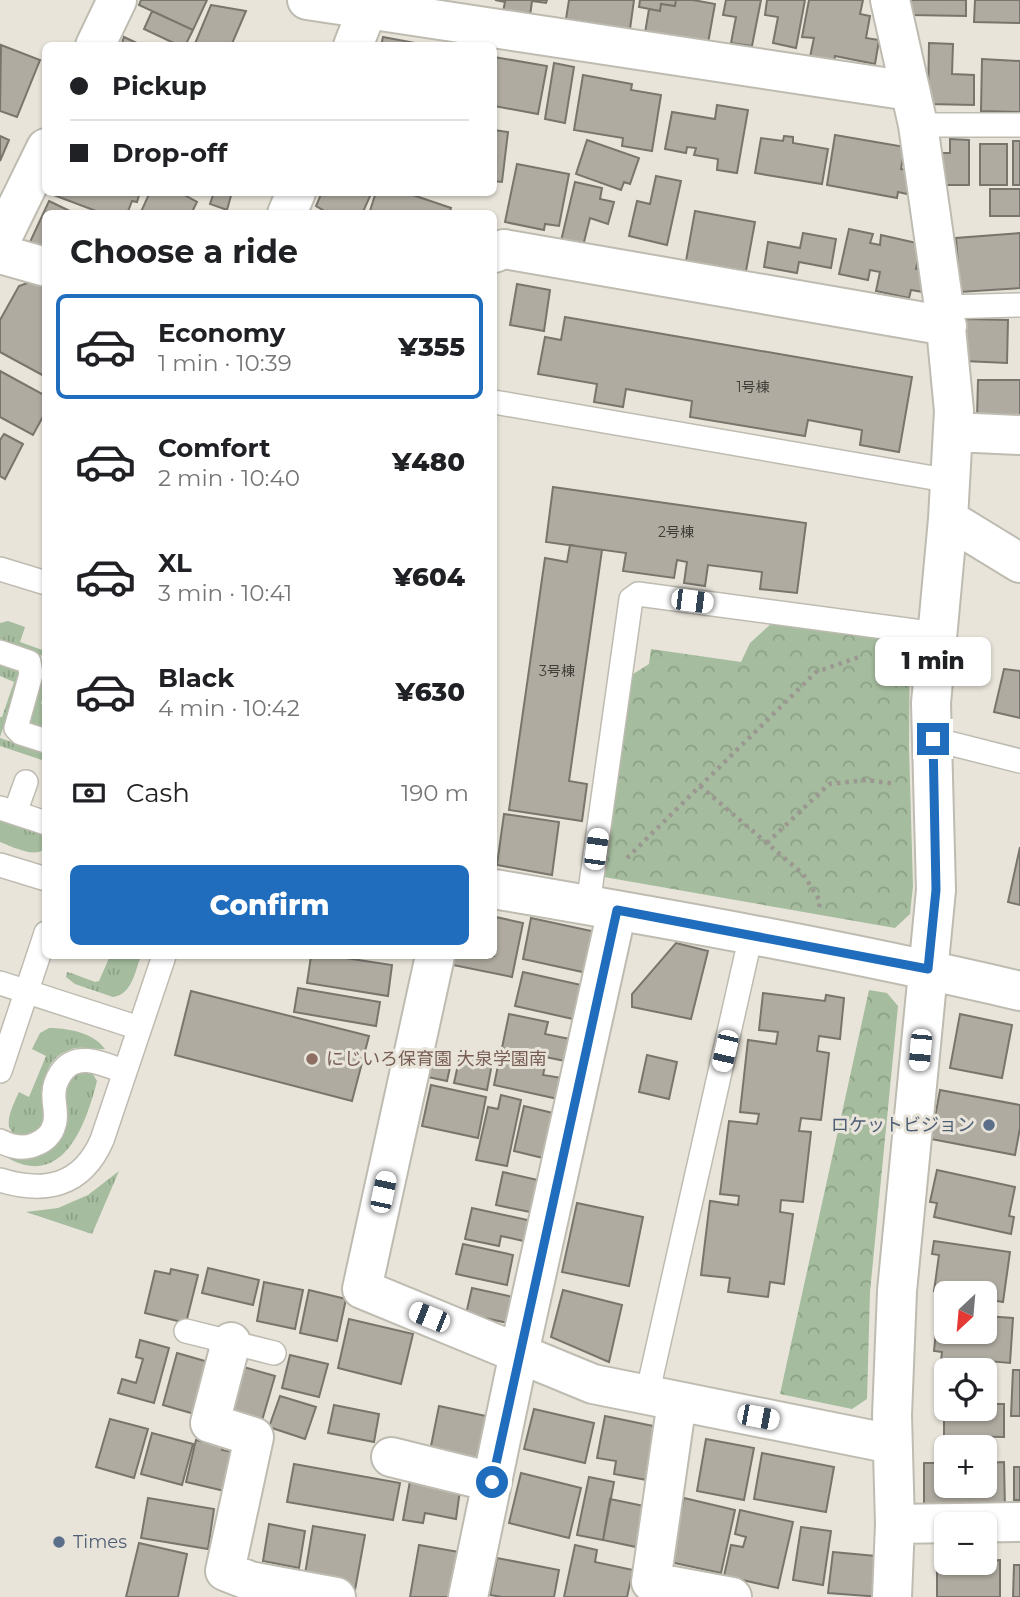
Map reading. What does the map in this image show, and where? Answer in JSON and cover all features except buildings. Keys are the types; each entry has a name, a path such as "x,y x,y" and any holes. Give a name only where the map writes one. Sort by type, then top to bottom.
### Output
{"street":[{"path":"97,42 117,0"},
{"path":"307,0 369,5 914,108"},
{"path":"890,0 914,108 946,316 954,411 948,519 924,633 933,739 936,890 897,1291 892,1444 895,1524 892,1597"},
{"path":"355,42 369,5"},
{"path":"0,242 42,156"},
{"path":"497,252 504,249 946,316"},
{"path":"0,254 42,266"},
{"path":"954,432 1020,435"},
{"path":"948,519 1020,563"},
{"path":"497,890 928,969 1020,991"},
{"path":"468,1597 519,1353 604,908"},
{"path":"434,959 362,1289 593,1384 892,1444"},
{"path":"230,1342 211,1423 254,1437 225,1571 275,1592 336,1597"},
{"path":"662,1398 648,1590 732,1597"},
{"path":"391,1457 492,1482"},
{"path":"895,1524 1020,1522"}],"lane":[{"path":"914,108 1020,125"},
{"path":"946,316 1020,305"},
{"path":"497,403 951,481"},
{"path":"0,569 42,582"},
{"path":"604,908 631,599 638,594 924,633"},
{"path":"0,652 29,662 31,667 16,728 22,733 42,740"},
{"path":"933,739 1020,761"},
{"path":"26,782 8,810 42,822"},
{"path":"0,864 42,878"},
{"path":"662,1398 751,935"},
{"path":"0,1071 42,945"},
{"path":"0,1180 38,1188 64,1181 81,1170 97,1150 163,959"},
{"path":"0,984 139,1028"},
{"path":"0,1141 11,1147 25,1148 50,1134 55,1125 54,1090 65,1068 75,1061 99,1062 125,1072"},
{"path":"186,1331 274,1353"}],"path":[{"path":"604,908 612,873 816,672 924,633"},
{"path":"767,843 829,784 866,780 934,790"},
{"path":"700,786 803,874 820,901 813,947"}],"green space":[{"path":"8,621 25,627 20,642 42,650 42,656 0,639 0,623"},
{"path":"772,623 910,642 909,746 913,886 910,914 895,928 604,877 630,676 649,664 651,649 741,662 750,643"},
{"path":"0,664 17,670 21,675 0,737 0,717 14,682 0,676"},
{"path":"42,678 42,730 31,725 29,719"},
{"path":"0,738 42,752 42,760 0,746"},
{"path":"0,820 42,835 42,850 29,852 0,842"},
{"path":"109,959 140,959 129,987 125,992 113,997 75,984 66,977 67,972 99,981"},
{"path":"869,990 887,993 898,1006 870,1292 867,1399 852,1409 780,1394"},
{"path":"49,1028 80,1033 94,1039 105,1049 72,1049 54,1061 45,1078 45,1120 36,1132 19,1135 10,1129 10,1113 19,1092 29,1097 46,1056 32,1049 40,1033"},
{"path":"79,1069 91,1071 97,1081 86,1116 68,1149 56,1160 41,1166 24,1165 3,1155 2,1153 62,1136 68,1114 65,1086"},
{"path":"119,1171 92,1234 26,1212 58,1208 88,1195"}],"place":[{"name":"にじいろ保育園 大泉学園南","path":"312,1059"},
{"name":"ロケットビジョン","path":"989,1125"},
{"name":"Times","path":"59,1542"}],"route":[{"path":"492,1482 617,910 928,969 936,890 933,739"}]}
